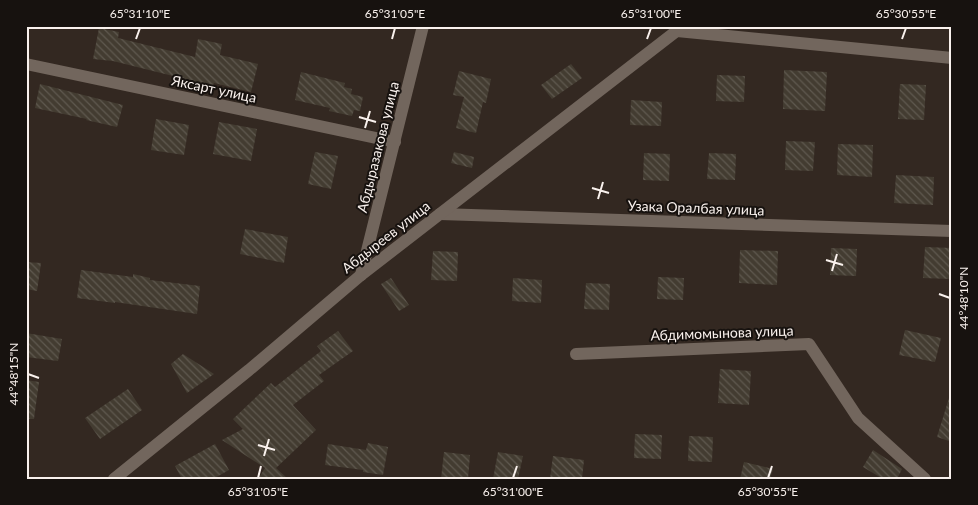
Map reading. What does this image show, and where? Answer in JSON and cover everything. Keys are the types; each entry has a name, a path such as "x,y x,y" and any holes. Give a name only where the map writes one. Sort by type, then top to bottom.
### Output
{"street":[{"name":"Абдыразакова улица","path":"361,275 423,26"},
{"path":"679,28 952,58"},
{"name":"Абдыреев улица","path":"114,479 249,370 361,275 679,28"},
{"name":"Яксарт улица","path":"26,64 395,142"},
{"name":"Узака Оралбая улица","path":"440,214 952,231"},
{"name":"Абдимомынова улица","path":"576,354 809,344 858,418 925,479"}],"building":[{"path":"99,28 119,32 118,38 195,57 198,39 222,44 220,55 258,64 251,92 214,83 213,86 113,61 93,59"},
{"path":"571,64 582,78 552,99 541,85"},
{"path":"784,70 827,72 825,111 783,109"},
{"path":"459,71 491,79 486,103 483,102 476,133 456,128 464,97 453,95"},
{"path":"301,72 345,83 344,87 352,89 351,94 363,97 360,111 354,110 352,116 329,111 330,108 295,100"},
{"path":"717,75 745,76 744,102 716,101"},
{"path":"40,84 123,105 117,127 35,108"},
{"path":"900,84 926,85 924,120 898,119"},
{"path":"631,100 662,102 661,126 630,125"},
{"path":"156,119 189,125 184,155 151,150"},
{"path":"219,122 257,129 251,161 213,154"},
{"path":"786,141 815,142 813,171 785,170"},
{"path":"838,144 873,145 872,177 837,175"},
{"path":"315,152 338,156 331,189 308,184"},
{"path":"454,152 474,157 472,168 451,163"},
{"path":"644,153 670,154 669,181 643,180"},
{"path":"709,153 736,154 735,180 707,179"},
{"path":"896,175 934,177 933,205 894,203"},
{"path":"245,229 288,237 284,263 240,254"},
{"path":"925,247 952,248 951,279 923,278"},
{"path":"831,248 857,249 856,276 830,275"},
{"path":"740,250 778,251 777,285 739,283"},
{"path":"433,251 458,252 457,281 431,280"},
{"path":"26,262 41,263 37,291 26,289"},
{"path":"81,270 133,277 133,274 150,278 150,280 200,286 197,314 77,298"},
{"path":"658,277 684,278 683,300 657,299"},
{"path":"391,278 409,305 399,311 381,284"},
{"path":"513,278 542,280 541,303 512,301"},
{"path":"586,283 610,284 609,310 584,309"},
{"path":"905,330 941,338 935,362 899,355"},
{"path":"338,331 353,351 319,375 324,381 293,405 316,430 276,468 288,479 258,479 265,468 222,440 243,429 233,419 271,383 275,387 321,351 317,346"},
{"path":"26,333 62,339 58,361 26,357"},
{"path":"183,354 214,374 187,393 171,364"},
{"path":"720,369 751,371 749,405 718,403"},
{"path":"26,380 39,382 34,419 26,419"},
{"path":"128,389 142,410 100,439 85,418"},
{"path":"949,398 952,399 952,442 937,437"},
{"path":"635,434 662,435 661,459 634,458"},
{"path":"689,436 713,437 712,462 688,461"},
{"path":"368,443 388,447 383,475 363,472 363,470 325,465 328,444 366,450"},
{"path":"215,444 229,470 213,479 182,479 175,466"},
{"path":"873,450 902,469 897,479 883,479 863,467"},
{"path":"444,452 470,455 468,479 441,479"},
{"path":"498,452 523,456 518,479 493,479"},
{"path":"553,456 584,460 582,479 550,479"},
{"path":"744,462 773,469 770,479 740,479"}]}
